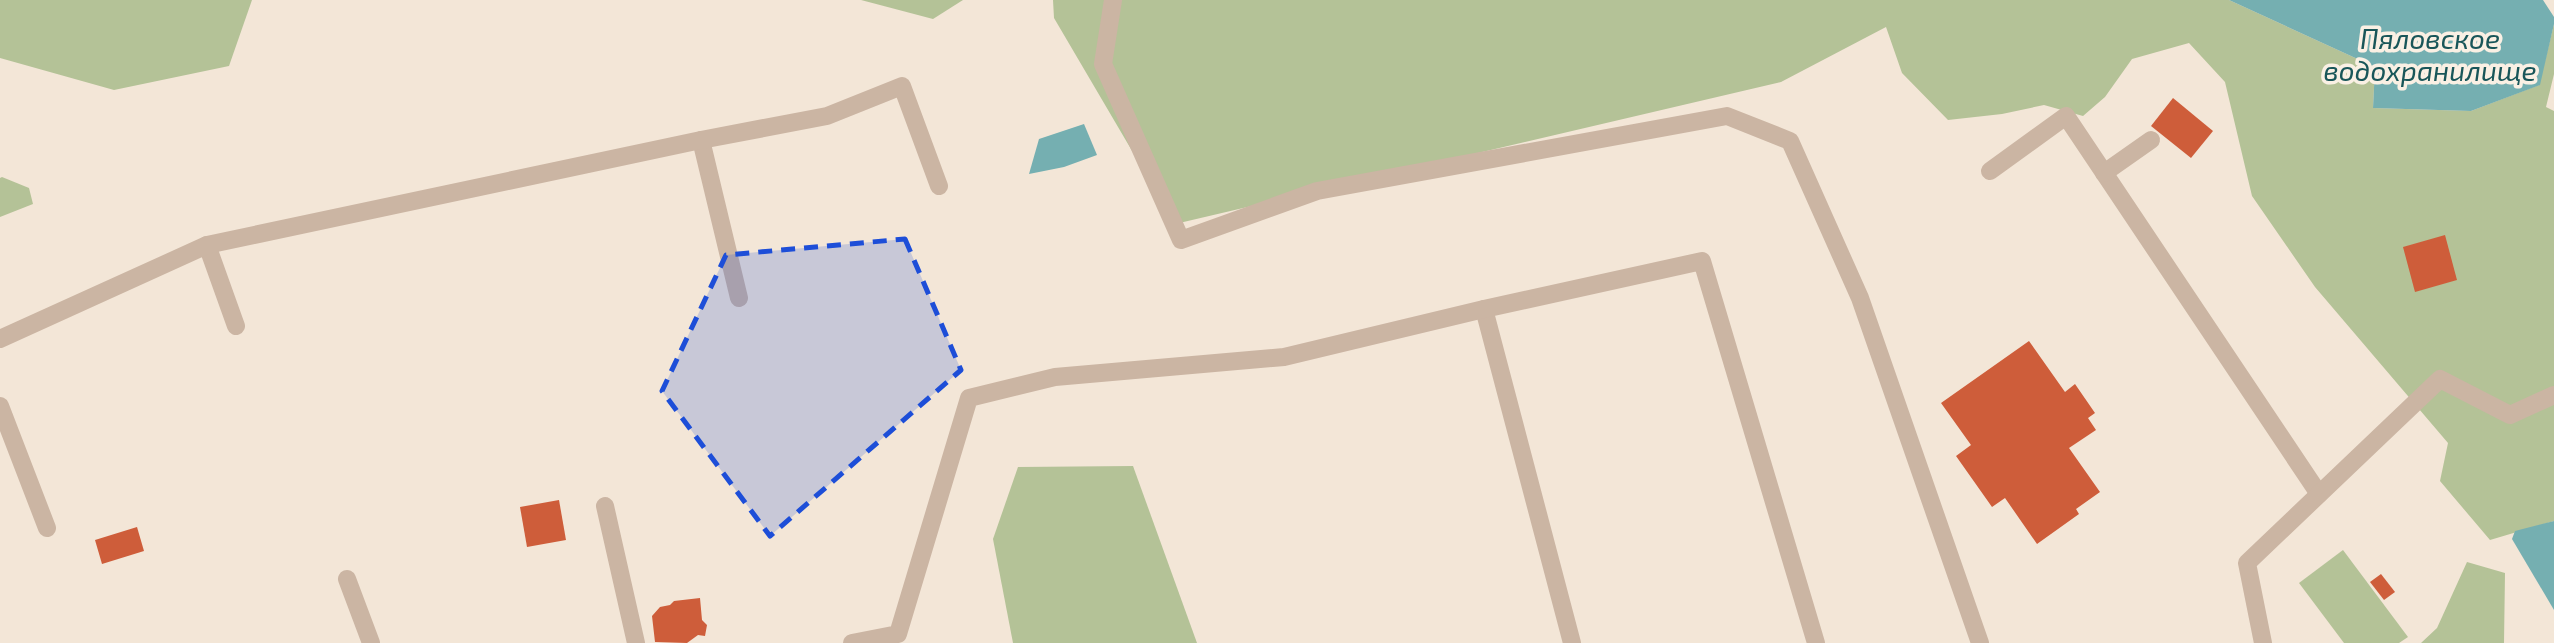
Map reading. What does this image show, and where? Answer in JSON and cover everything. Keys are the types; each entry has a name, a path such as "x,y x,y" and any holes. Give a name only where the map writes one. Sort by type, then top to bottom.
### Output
{"street":[{"path":"1113,0 1103,64 1181,240 1317,191 1727,116 1790,141 1860,298 1980,643"},
{"path":"0,338 207,245 701,140 827,116 902,86 939,186"},
{"path":"1990,171 2066,116 2319,494"},
{"path":"701,140 739,298"},
{"path":"2104,173 2151,140"},
{"path":"207,245 236,326"},
{"path":"852,643 898,634 969,398 1055,377 1284,357 1702,261 1816,643"},
{"path":"1484,309 1572,643"},
{"path":"2263,643 2247,563 2440,379 2510,415 2554,395"},
{"path":"0,406 47,528"},
{"path":"605,506 636,643"},
{"path":"347,579 372,643"}],"highlighted area":[{"path":"905,239 961,370 770,536 662,391 726,255"}],"green space":[{"path":"0,0 252,0 229,66 114,90 0,58"},
{"path":"861,0 963,0 933,19"},
{"path":"1053,0 2229,0 2375,67 2373,108 2471,111 2539,85 2554,24 2554,74 2546,107 2554,111 2554,521 2490,540 2440,481 2448,443 2315,287 2252,196 2225,82 2189,43 2132,59 2105,97 2083,116 2044,105 2002,114 1948,120 1902,73 1886,27 1781,82 1175,224 1054,18"},
{"path":"2,177 29,188 33,204 0,217"},
{"path":"1133,466 1197,643 1013,643 993,539 1018,467"},
{"path":"2343,550 2408,637 2399,643 2344,643 2299,583"},
{"path":"2467,562 2505,573 2504,643 2421,643 2437,628"}],"water":[{"name":"Пяловское водохранилище","path":"2229,0 2543,0 2554,17 2554,24 2540,85 2471,111 2373,108 2375,67"},
{"path":"1084,124 1097,155 1064,167 1029,174 1039,139"},
{"path":"2554,521 2554,610 2512,539 2515,531"}],"building":[{"path":"2173,98 2213,131 2191,158 2151,126"},
{"path":"2445,235 2457,280 2415,292 2403,247"},
{"path":"2029,341 2065,392 2075,384 2095,413 2088,418 2096,430 2069,448 2100,492 2076,509 2079,514 2037,544 2005,498 1992,507 1956,456 1971,445 1941,403"},
{"path":"559,500 566,540 527,547 520,507"},
{"path":"137,527 144,551 102,564 95,540"},
{"path":"2381,574 2395,592 2384,600 2370,582"},
{"path":"700,598 702,620 707,625 705,636 698,635 687,643 655,642 652,616 660,607 670,605 674,601"}]}
